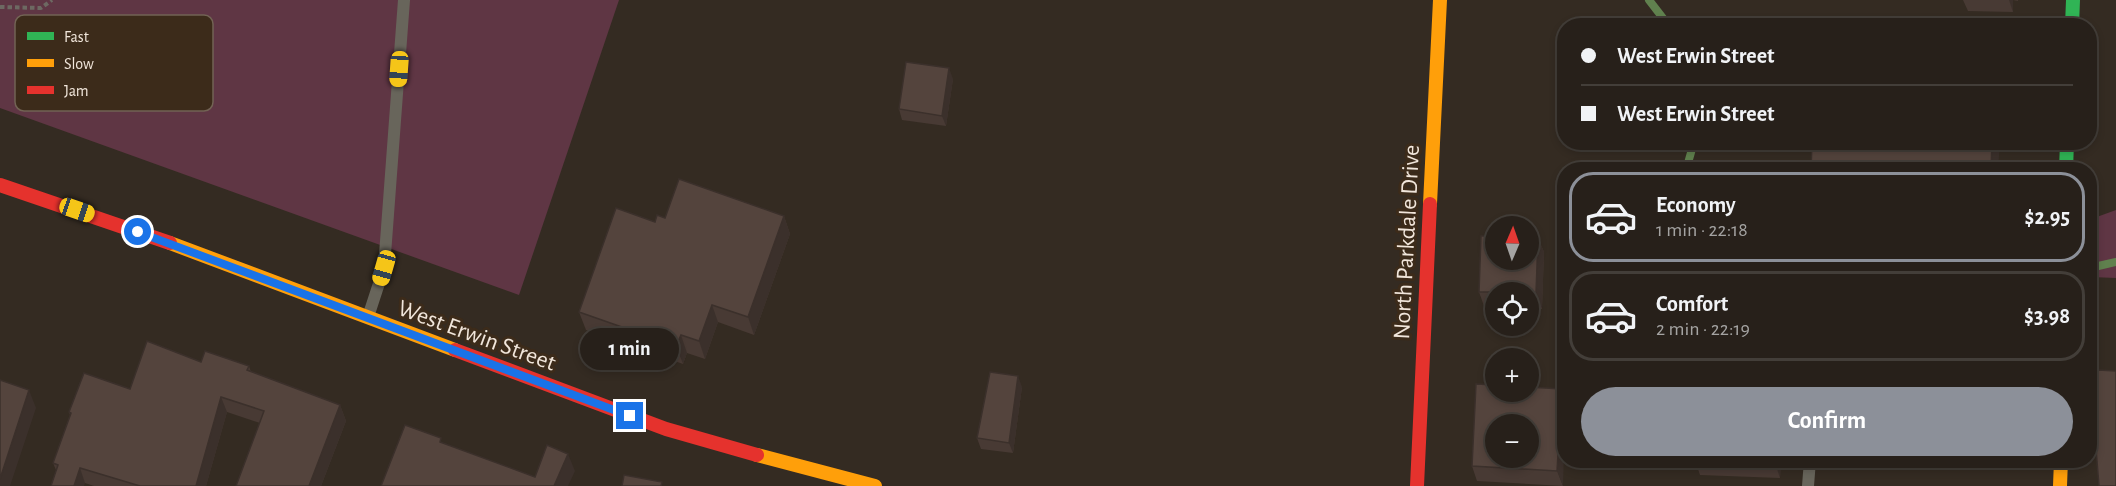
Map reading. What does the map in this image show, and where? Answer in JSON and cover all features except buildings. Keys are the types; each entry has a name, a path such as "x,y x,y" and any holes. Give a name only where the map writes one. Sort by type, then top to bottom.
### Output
{"main road":[{"name":"North Parkdale Drive","path":"1417,486 1440,0"},
{"path":"2072,18 2073,0"},
{"name":"West Erwin Street","path":"0,185 159,239 666,429 787,464 875,486"},
{"path":"2061,468 2061,486"}],"lane":[{"path":"367,318 384,268 404,0"},
{"path":"1808,486 1809,468"}],"path":[{"path":"0,7 41,8 52,0"}],"shaded area":[{"path":"0,0 619,0 519,295 0,108"},
{"path":"2116,210 2116,278 2097,277 2097,217"}],"waterway":[{"path":"1649,0 1663,18"},
{"path":"1688,162 1692,150"},
{"path":"2097,266 2116,262"}],"traffic: fast":[{"path":"2072,18 2073,0"},
{"path":"2066,162 2067,150"}],"traffic: slow":[{"path":"1430,204 1440,0"},
{"path":"170,243 455,350"},
{"path":"757,455 875,486"},
{"path":"2060,486 2061,468"}],"traffic: jam":[{"path":"0,185 170,243"},
{"path":"1417,486 1430,204"},
{"path":"455,350 666,429 757,455"}],"route":[{"path":"138,232 630,416"}]}
